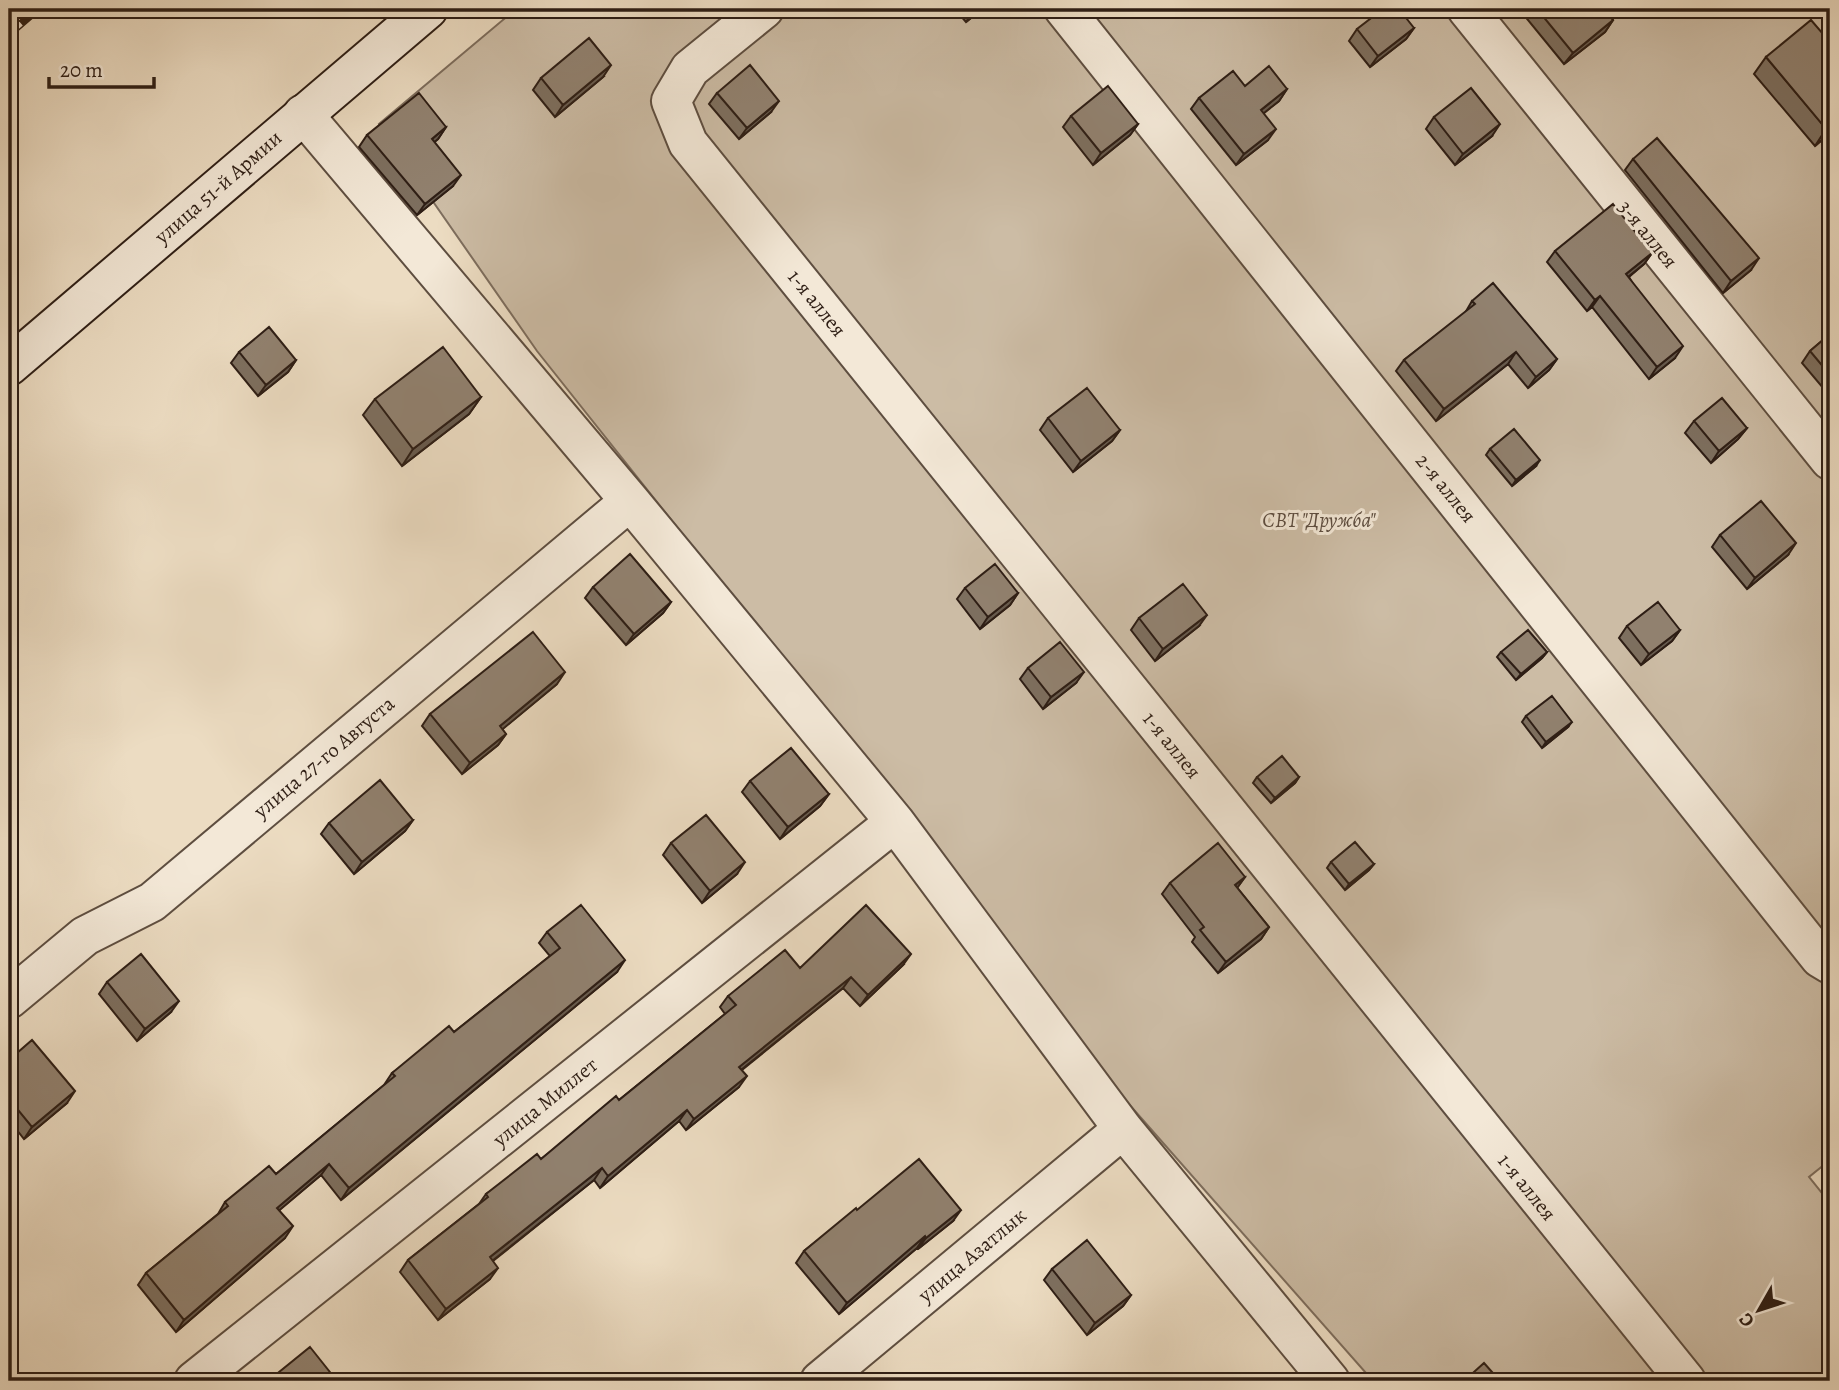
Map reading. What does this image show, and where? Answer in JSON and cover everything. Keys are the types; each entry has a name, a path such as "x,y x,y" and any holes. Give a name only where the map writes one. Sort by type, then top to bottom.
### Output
{"street":[{"name":"улица 51-й Армии","path":"9,366 428,9"},
{"name":"1-я аллея","path":"764,9 690,69 671,101 688,143 1686,1381"},
{"name":"2-я аллея","path":"1064,9 1819,958 1830,964"},
{"name":"3-я аллея","path":"1467,9 1830,460"},
{"path":"303,114 630,501 895,822 1124,1129 1330,1381"},
{"name":"улица 27-го Августа","path":"9,999 85,936 152,902 630,501"},
{"name":"улица Миллет","path":"194,1381 895,822"},
{"name":"улица Азатлык","path":"820,1381 1124,1129"}],"green space":[{"name":"СВТ \"Дружба\"","path":"516,9 1830,9 1830,1160 1809,1177 1830,1203 1830,1381 1373,1381 1127,1102 537,351 379,124"}],"building":[{"path":"964,9 979,9 970,16"},
{"path":"1383,9 1399,9 1414,28 1378,56 1357,29"},
{"path":"1537,9 1604,9 1613,20 1573,53"},
{"path":"1811,20 1830,42 1830,126 1826,129 1766,57"},
{"path":"589,38 611,65 563,105 541,78"},
{"path":"750,65 779,101 747,128 717,93"},
{"path":"1269,66 1287,89 1261,110 1276,129 1244,154 1199,98 1233,71 1245,86"},
{"path":"1108,86 1138,124 1101,153 1071,116"},
{"path":"1471,88 1500,124 1463,154 1434,117"},
{"path":"419,93 446,127 432,139 461,175 425,204 367,135"},
{"path":"1657,138 1759,258 1731,281 1633,159"},
{"path":"1613,204 1652,253 1626,274 1683,346 1657,367 1600,296 1595,300 1555,251"},
{"path":"1493,283 1557,359 1536,377 1516,352 1444,409 1404,360 1475,304 1472,301"},
{"path":"269,327 296,360 266,385 239,352"},
{"path":"1830,334 1830,375 1810,351"},
{"path":"443,347 481,397 413,449 375,399"},
{"path":"1087,388 1120,430 1081,461 1048,418"},
{"path":"1722,398 1747,428 1719,451 1694,421"},
{"path":"1514,429 1540,460 1516,480 1490,449"},
{"path":"1761,501 1796,543 1755,578 1720,535"},
{"path":"630,554 671,602 634,634 593,587"},
{"path":"995,564 1018,593 988,617 965,588"},
{"path":"1183,584 1207,615 1163,649 1139,618"},
{"path":"1658,602 1680,630 1649,654 1627,626"},
{"path":"1528,630 1547,652 1521,674 1501,652"},
{"path":"533,632 565,672 500,726 506,734 470,763 430,714"},
{"path":"1060,642 1084,672 1051,697 1028,668"},
{"path":"1552,696 1572,722 1546,742 1526,716"},
{"path":"791,748 829,794 788,827 750,781"},
{"path":"1282,756 1299,777 1275,798 1257,777"},
{"path":"380,780 413,820 362,862 329,823"},
{"path":"706,815 745,862 710,891 671,843"},
{"path":"1355,842 1374,864 1349,884 1331,862"},
{"path":"1218,843 1245,877 1235,885 1269,927 1226,962 1200,930 1204,927 1170,883"},
{"path":"581,905 625,960 349,1188 329,1164 277,1208 293,1226 184,1320 146,1273 228,1206 225,1202 269,1166 276,1174 395,1076 392,1073 449,1026 454,1032 560,948 547,932"},
{"path":"866,905 911,954 868,995 851,977 739,1067 747,1076 694,1119 687,1110 608,1176 602,1168 490,1257 498,1268 446,1309 408,1260 488,1197 486,1194 537,1154 541,1159 616,1096 619,1100 736,1005 728,996 785,950 800,968"},
{"path":"141,954 179,1001 145,1029 107,982"},
{"path":"32,1040 75,1091 32,1127 9,1099 9,1060"},
{"path":"919,1159 961,1210 926,1238 925,1236 847,1303 804,1251"},
{"path":"1087,1240 1131,1295 1095,1323 1052,1269"},
{"path":"310,1347 337,1381 268,1381"},
{"path":"1484,1363 1500,1381 1464,1381"}],"railway":[{"path":"9,34 38,9"}]}
